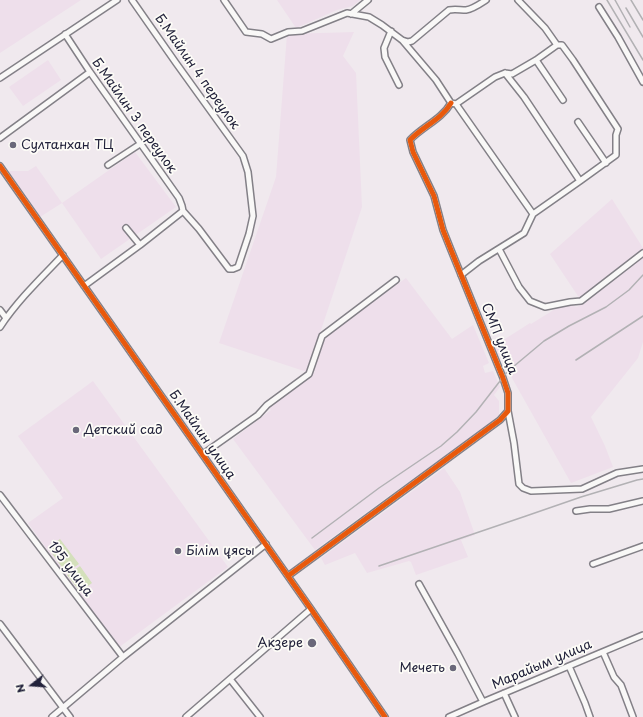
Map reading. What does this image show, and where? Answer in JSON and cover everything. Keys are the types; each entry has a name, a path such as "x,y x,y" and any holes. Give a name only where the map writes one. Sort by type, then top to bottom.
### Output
{"street":[{"path":"0,78 117,0"},
{"name":"Б.Майлин 4 переулок","path":"132,0 243,156 248,172 253,216 249,234 238,267 229,269 199,229 183,211"},
{"path":"224,0 246,32 262,34 270,39 288,32 302,31 349,14 368,0"},
{"path":"402,40 408,42 412,41 449,10 467,10 478,6 486,0"},
{"path":"461,275 479,261 524,233 533,214 616,155 616,135 618,129 562,45 557,45 545,28 518,0"},
{"path":"599,7 643,82"},
{"path":"349,14 369,17 382,24 402,40 436,80 533,214"},
{"path":"391,31 384,48 385,57 399,84"},
{"name":"Б.Майлин 3 переулок","path":"65,34 140,144 179,198 183,211"},
{"name":"СМП улица","path":"557,45 536,60 512,74 505,73 495,77 453,104 435,120 414,135 410,140 413,152 434,196 443,230 508,392 508,411 520,484 523,488 531,491 582,489 617,473 643,468"},
{"path":"536,60 563,100"},
{"path":"0,138 90,72"},
{"path":"505,73 524,97 580,181"},
{"path":"578,122 606,162"},
{"path":"108,165 140,144"},
{"name":"Б.Майлин улица","path":"0,166 266,544 385,717"},
{"path":"84,286 140,246 183,211"},
{"path":"126,228 140,246"},
{"path":"499,249 519,287 530,301 545,307 581,301 643,253"},
{"path":"0,327 37,281 63,256"},
{"path":"203,454 258,415 267,405 309,374 322,336 396,280"},
{"path":"0,310 6,318"},
{"path":"288,576 500,420 508,411"},
{"name":"195 улица","path":"0,495 123,657"},
{"path":"576,511 609,509 643,501"},
{"path":"52,717 123,657 266,544"},
{"path":"593,564 643,546"},
{"path":"419,584 483,702"},
{"path":"186,717 311,609"},
{"path":"0,624 70,717"},
{"name":"Марайым улица","path":"450,717 643,635"},
{"path":"603,652 614,677 621,685 633,717"},
{"path":"569,666 590,717"},
{"path":"230,679 260,717"},
{"path":"504,693 515,717"}],"shaded area":[{"path":"0,0 81,0 0,53"},
{"path":"277,0 360,0 353,6 337,10 296,28"},
{"path":"354,32 343,56 356,73 362,207 307,372 219,343 276,177 287,34"},
{"path":"48,60 61,80 23,106 9,87"},
{"path":"135,152 176,207 101,259 62,203"},
{"path":"36,166 62,203 40,217 8,171 28,171"},
{"path":"612,199 643,248 643,251 580,299 550,254"},
{"path":"643,256 643,342 638,358 591,417 613,467 571,483 494,346 560,306 567,304 577,307 631,267"},
{"path":"406,278 452,339 473,325 489,363 483,366 485,373 493,371 500,387 494,395 499,401 499,415 476,434 315,550 233,439 271,410 268,407 315,372 312,368 324,338"},
{"path":"93,381 228,567 118,648 28,523 63,498 18,436"},
{"path":"444,468 460,492 475,535 461,540 468,557 416,575 411,562 409,561 367,573 355,553 325,565 321,558"}],"green space":[{"path":"60,539 79,564 66,573 48,548"},
{"path":"80,566 92,583 80,592 67,575"}],"railway":[{"path":"607,0 643,60"},
{"path":"615,0 630,27"},
{"path":"631,0 643,20"},
{"path":"626,8 643,37"},
{"path":"312,538 379,488 441,446 476,412 507,372 544,341 606,307 629,290 643,275"},
{"path":"576,360 643,316"},
{"path":"379,566 581,497 643,479"}],"cycle path":[{"path":"288,576 500,420 508,411 508,393 503,378 443,230 434,196 413,152 410,140 442,114 451,103"},
{"path":"0,166 385,717"}],"place":[{"name":"Султанхан ТЦ","path":"13,145"},
{"name":"Детский сад","path":"76,430"},
{"name":"Білім ұясы","path":"178,551"},
{"name":"Акзере","path":"312,643"},
{"name":"Мечеть","path":"453,668"}]}
